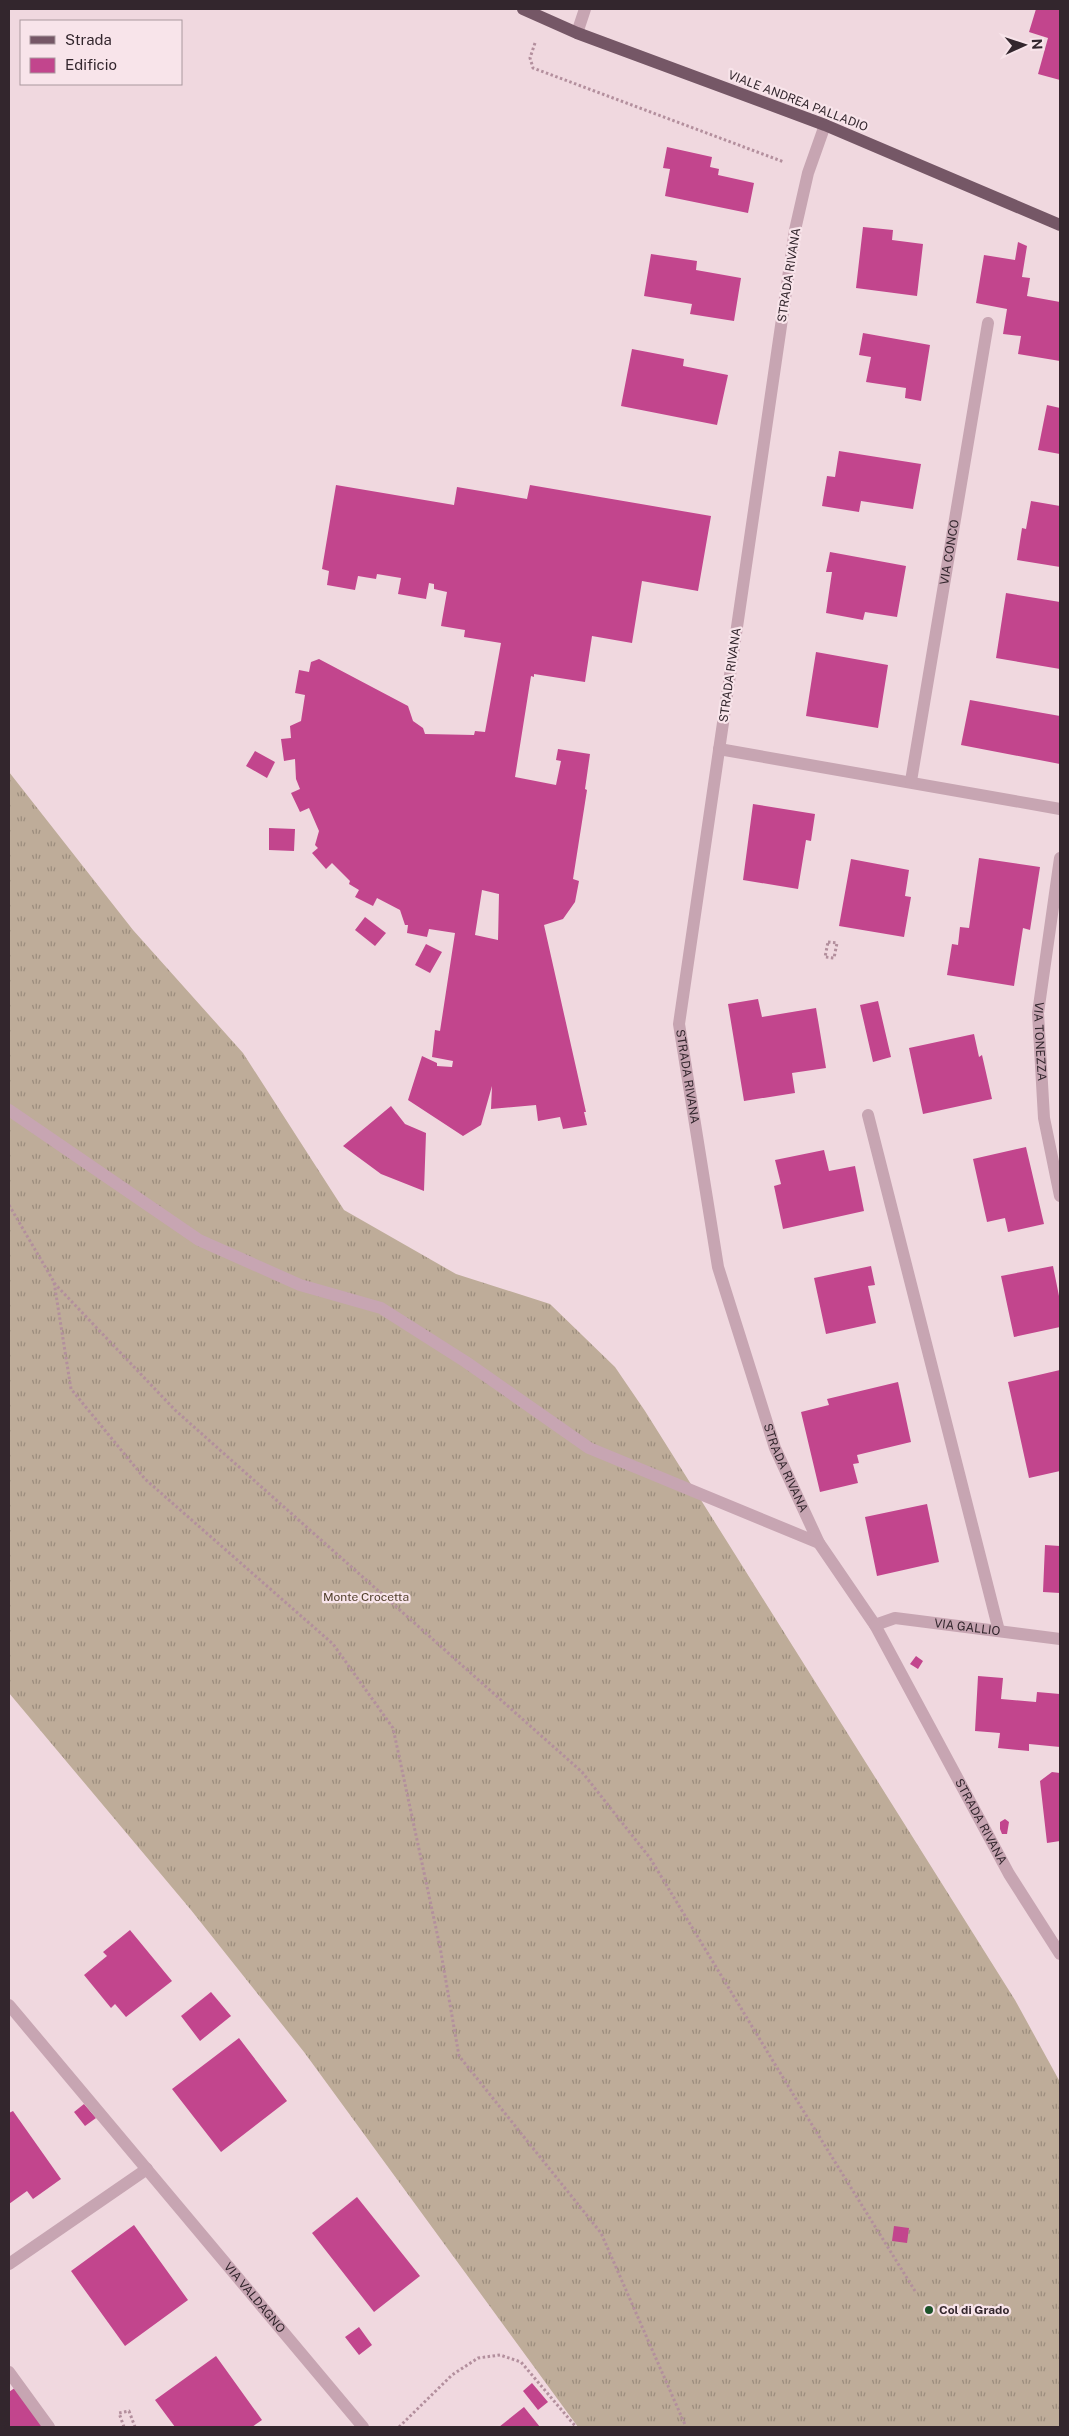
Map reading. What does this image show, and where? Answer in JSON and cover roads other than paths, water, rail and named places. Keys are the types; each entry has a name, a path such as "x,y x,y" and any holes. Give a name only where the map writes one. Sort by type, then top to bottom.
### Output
{"main road":[{"name":"VIALE ANDREA PALLADIO","path":"522,9 577,33 826,125 1060,225"}],"street":[{"path":"577,33 585,9"},
{"name":"STRADA RIVANA","path":"826,125 808,173 796,230 679,1024 718,1267 775,1448 819,1542 875,1625 1009,1874 1060,1954"},
{"name":"VIA CONCO","path":"911,781 988,323"},
{"path":"719,749 911,781 1060,809"},
{"name":"VIA TONEZZA","path":"1060,858 1038,1013 1044,1118 1060,1196"},
{"path":"9,1110 199,1240 300,1285 381,1308 466,1362 589,1448 819,1542"},
{"path":"868,1116 998,1631"},
{"name":"VIA GALLIO","path":"875,1625 895,1618 1060,1639"},
{"name":"VIA VALDAGNO","path":"9,2004 363,2427"},
{"path":"9,2264 146,2170"},
{"path":"9,2372 49,2427"}],"place":[{"name":"Col di Grado","path":"929,2310"}],"park label":[{"name":"Monte Crocetta","path":"366,1597"}]}
